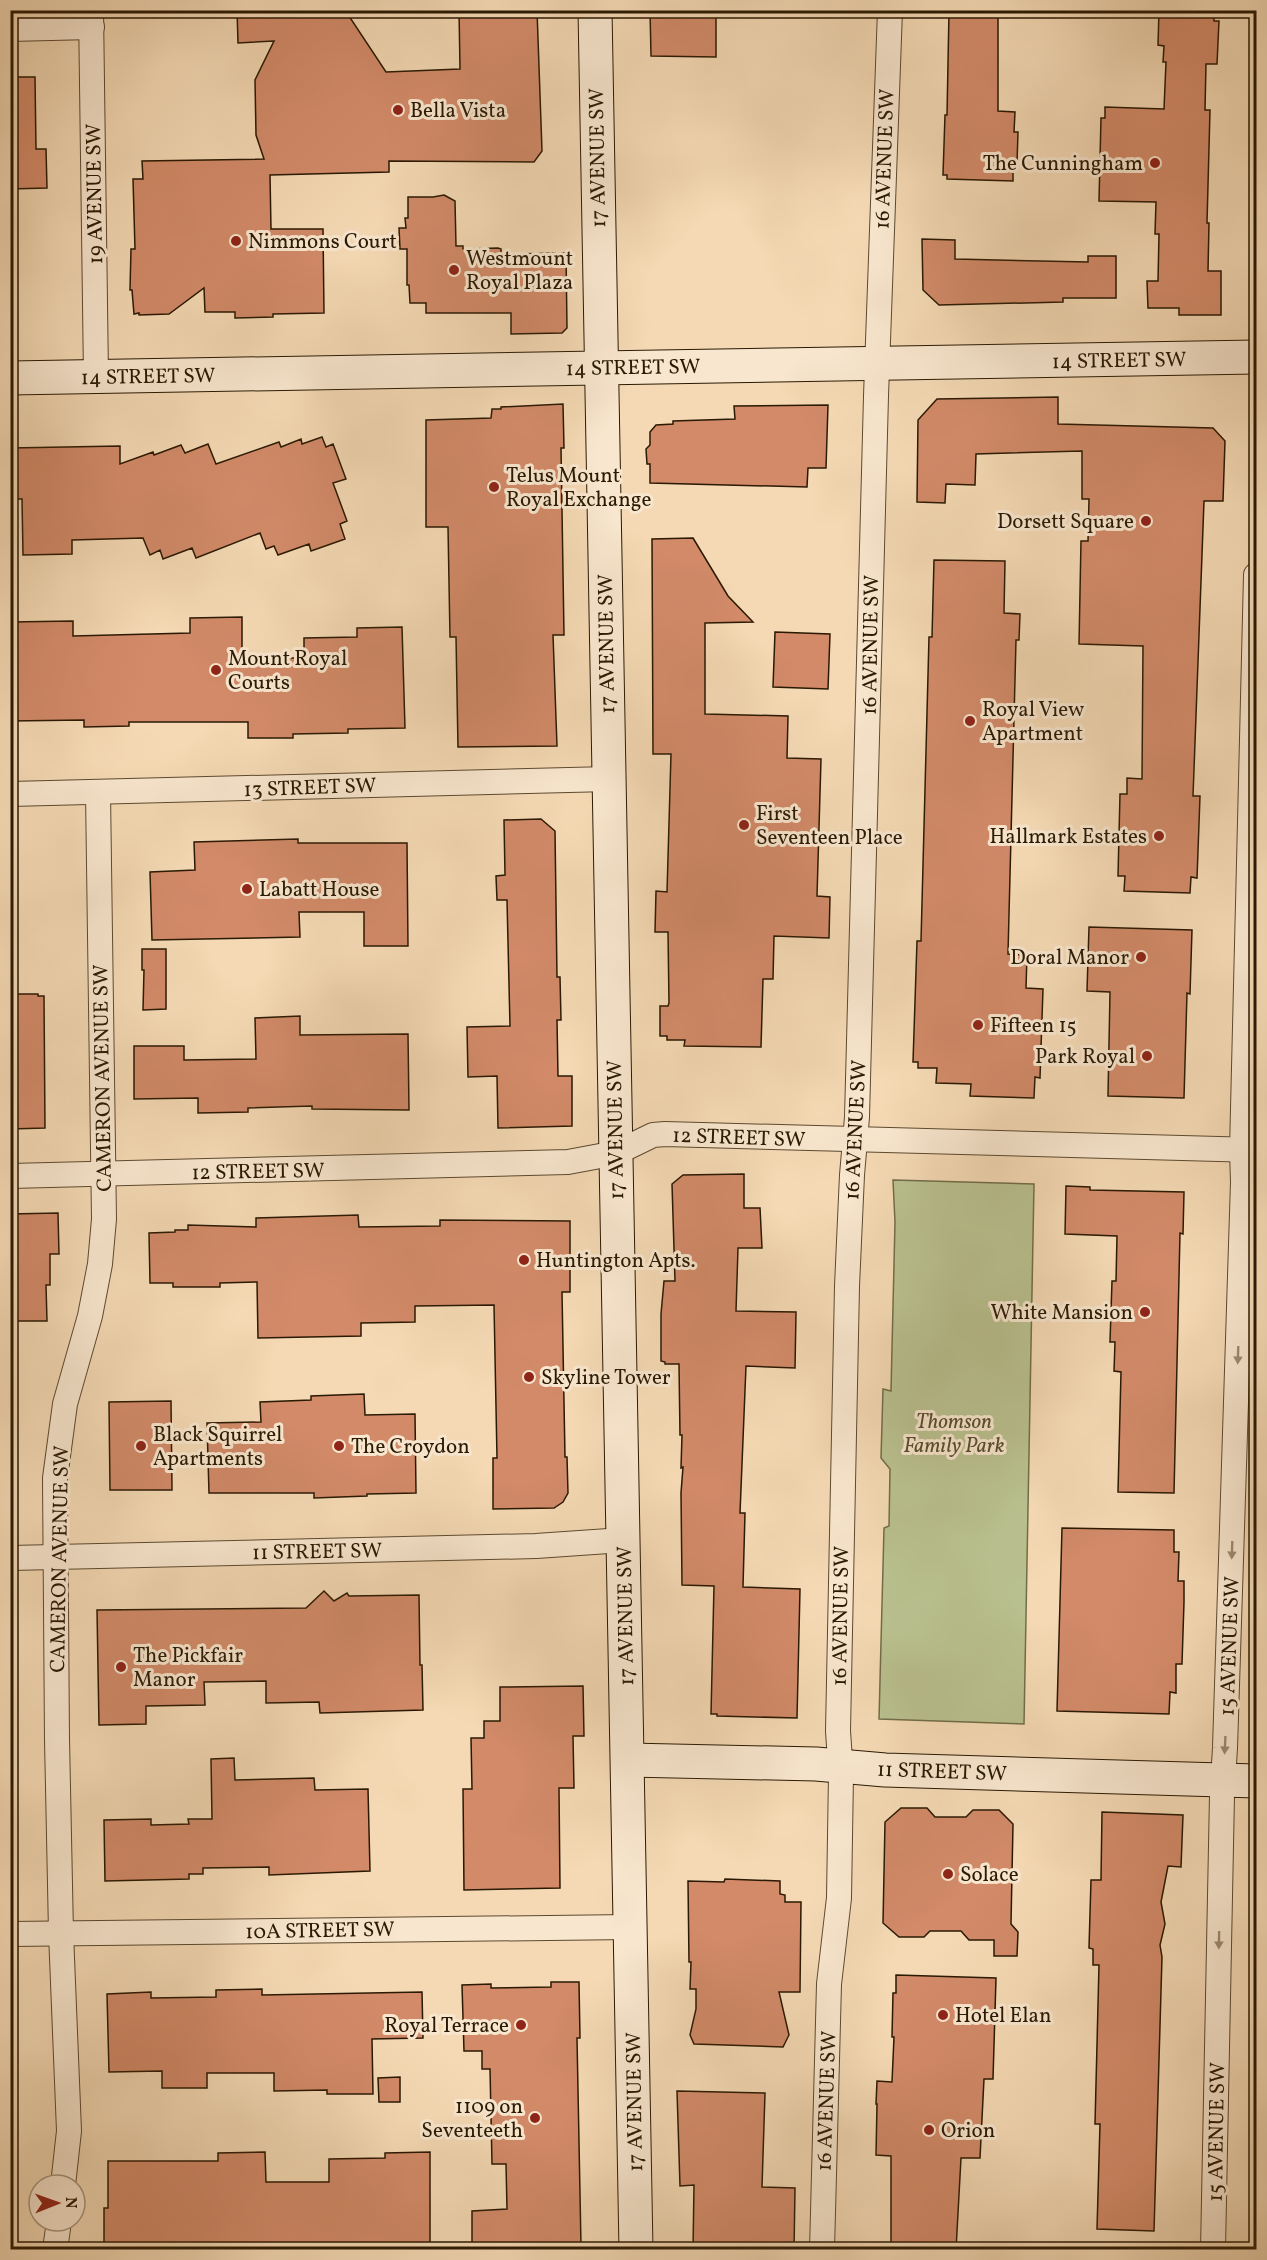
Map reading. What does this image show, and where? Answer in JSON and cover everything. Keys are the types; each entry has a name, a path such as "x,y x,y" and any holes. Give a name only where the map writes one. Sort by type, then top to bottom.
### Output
{"main road":[{"name":"17 AVENUE SW","path":"595,10 636,2250"},
{"name":"14 STREET SW","path":"10,378 1257,357"},
{"name":"11 STREET SW","path":"628,1760 816,1764 841,1767 1257,1781"}],"street":[{"name":"16 AVENUE SW","path":"822,2250 829,1984 839,1898 841,1767 838,1719 847,1308 852,1175 857,1140 877,363 890,10"},
{"path":"10,29 92,19"},
{"name":"19 AVENUE SW","path":"92,19 96,377"},
{"name":"15 AVENUE SW","path":"1213,2250 1223,1779 1243,1182 1249,1150 1257,575"},
{"name":"13 STREET SW","path":"10,794 609,779"},
{"name":"CAMERON AVENUE SW","path":"64,2173 69,2131 61,1933 55,1557 56,1478 65,1404 90,1316 100,1264 104,1219 98,793"},
{"name":"12 STREET SW","path":"10,1176 568,1162 616,1154 653,1135 665,1134 1249,1150"},
{"name":"11 STREET SW","path":"10,1558 536,1546 623,1540"},
{"name":"10A STREET SW","path":"10,1934 630,1927"},
{"path":"55,2250 57,2233"}],"green space":[{"name":"Thomson Family Park","path":"893,1180 1034,1184 1024,1724 879,1719 884,1528 889,1526 890,1469 881,1458 883,1389 891,1391 895,1222"}],"building":[{"path":"237,10 345,10 386,72 460,69 459,10 537,10 542,151 534,162 389,161 389,172 270,175 271,229 323,229 324,313 273,314 273,317 235,318 235,312 205,312 204,288 169,314 134,314 132,290 130,290 131,249 135,249 133,179 143,179 142,161 264,159 256,135 255,80 274,41 238,43"},
{"path":"650,10 716,10 716,57 651,56"},
{"path":"956,10 998,11 998,111 1015,112 1014,132 1018,132 1017,163 1013,163 1013,181 947,179 947,175 943,175 949,12"},
{"path":"1159,10 1214,10 1214,21 1219,21 1217,64 1206,64 1205,110 1210,110 1208,271 1221,271 1221,315 1179,315 1179,308 1148,308 1147,281 1158,281 1159,234 1155,234 1156,202 1099,201 1101,118 1105,118 1105,107 1164,109 1166,62 1163,62 1164,46 1158,45"},
{"path":"10,77 35,77 36,149 46,149 47,188 10,189"},
{"name":"Westmount Royal Plaza","path":"444,195 455,201 456,246 463,246 463,249 498,248 501,249 501,254 566,253 567,328 562,333 511,334 511,313 426,313 426,303 410,303 409,285 407,285 407,249 400,249 399,228 406,228 408,197"},
{"path":"922,239 955,240 955,259 1088,262 1088,256 1116,256 1116,298 1063,298 1063,302 939,305 923,290"},
{"path":"1058,397 1058,424 1213,428 1225,441 1223,501 1204,501 1193,796 1200,796 1197,878 1191,877 1190,893 1124,891 1125,876 1118,876 1120,794 1127,794 1127,778 1142,779 1143,646 1079,644 1081,541 1088,541 1089,499 1082,499 1082,451 976,454 975,485 946,484 945,503 917,502 918,420 937,399"},
{"path":"563,404 564,448 561,448 564,635 553,635 557,746 458,747 456,637 450,637 448,527 426,527 426,420 491,418 492,409 501,409 501,407"},
{"path":"828,405 826,468 808,468 807,487 650,483 650,464 647,464 646,449 650,445 650,432 656,425 673,424 673,421 735,419 734,406"},
{"path":"322,437 326,447 333,444 346,479 333,483 347,521 340,524 345,539 311,551 309,544 278,555 274,546 266,549 260,533 196,558 192,548 163,559 160,550 150,555 143,538 72,540 72,554 23,555 22,499 10,499 10,448 120,446 120,464 181,445 185,453 208,444 216,464 279,442 281,447 301,439 302,444"},
{"path":"693,538 728,596 753,622 705,623 705,714 788,716 787,758 821,759 817,896 830,897 829,938 774,936 773,979 763,979 761,1047 684,1046 685,1040 667,1040 667,1036 660,1036 660,1006 668,1006 669,1003 668,932 655,932 656,891 667,892 671,754 653,754 652,539"},
{"path":"934,560 1005,561 1004,613 1020,614 1019,640 1016,640 1008,954 1027,955 1026,988 1043,989 1040,1078 1035,1077 1034,1098 970,1096 971,1084 936,1083 937,1068 918,1068 918,1062 913,1062 917,941 921,941 929,637 932,637"},
{"path":"242,617 242,658 304,658 304,638 357,637 357,628 402,627 405,728 348,729 348,733 293,734 293,738 248,738 248,722 129,722 129,726 84,727 84,720 10,721 10,622 73,621 73,636 190,633 190,618"},
{"path":"775,632 830,634 828,689 773,687"},
{"path":"541,819 555,831 557,977 560,977 561,1020 557,1020 558,1076 572,1076 572,1126 498,1128 497,1076 468,1077 467,1027 510,1026 507,900 497,900 496,876 505,875 504,820"},
{"path":"298,839 298,843 407,843 408,946 364,946 364,912 299,912 300,937 152,940 150,872 195,870 194,842"},
{"path":"1089,927 1192,930 1190,994 1187,993 1184,1098 1108,1096 1110,992 1087,991"},
{"path":"142,949 166,949 166,1009 143,1010"},
{"path":"10,994 44,996 45,1128 10,1129"},
{"path":"300,1016 300,1035 408,1034 409,1110 312,1109 312,1106 248,1108 248,1112 198,1113 198,1098 134,1099 134,1046 184,1046 184,1060 256,1059 255,1018"},
{"path":"744,1174 744,1208 760,1208 762,1248 738,1248 736,1311 796,1312 795,1368 746,1366 740,1513 745,1513 743,1587 800,1589 797,1718 711,1714 714,1586 682,1585 683,1467 681,1468 679,1364 665,1364 661,1361 664,1281 675,1281 672,1184 683,1175"},
{"path":"1066,1186 1090,1187 1090,1190 1184,1192 1183,1234 1180,1233 1174,1493 1118,1492 1121,1372 1114,1371 1115,1342 1110,1342 1112,1281 1116,1281 1117,1236 1065,1234"},
{"path":"58,1213 59,1254 50,1254 50,1285 46,1285 47,1321 10,1321 10,1214"},
{"path":"358,1215 359,1227 440,1226 440,1220 570,1221 570,1292 562,1292 565,1457 567,1457 568,1493 563,1502 554,1508 493,1509 493,1458 497,1458 494,1305 415,1306 415,1322 361,1323 361,1336 258,1338 257,1282 220,1283 220,1287 173,1287 173,1283 150,1283 149,1233 188,1230 188,1225 256,1227 256,1218"},
{"path":"364,1394 365,1415 415,1414 416,1493 314,1498 314,1493 209,1493 207,1423 261,1422 260,1402 311,1400 311,1396"},
{"name":"Black Squirrel Apartments","path":"171,1401 172,1490 110,1490 109,1402"},
{"path":"1062,1528 1174,1530 1174,1552 1179,1552 1178,1581 1184,1581 1184,1602 1182,1664 1176,1664 1176,1693 1170,1692 1169,1714 1057,1711"},
{"path":"324,1591 334,1601 347,1593 349,1596 419,1595 423,1710 320,1713 319,1702 266,1703 266,1681 204,1682 205,1705 146,1706 146,1724 99,1725 97,1610 306,1608"},
{"path":"583,1686 584,1736 573,1736 574,1788 559,1788 560,1888 464,1890 463,1789 472,1789 471,1738 484,1738 484,1721 500,1721 500,1687"},
{"path":"234,1758 235,1780 314,1778 315,1790 368,1789 370,1871 269,1875 269,1867 203,1868 203,1874 189,1874 189,1879 105,1881 104,1820 151,1819 151,1825 189,1824 188,1819 212,1819 211,1759"},
{"name":"Solace","path":"901,1808 927,1808 935,1817 966,1817 973,1810 999,1810 1013,1824 1011,1924 1018,1932 1017,1956 994,1956 994,1940 969,1940 961,1931 930,1931 924,1937 899,1937 883,1923 885,1822"},
{"path":"1102,1812 1183,1815 1181,1867 1168,1866 1161,1902 1165,1924 1160,1945 1162,1957 1154,2231 1097,2229 1100,2124 1095,2124 1099,1965 1093,1965 1093,1949 1089,1948 1091,1880 1101,1880"},
{"path":"725,1879 780,1881 780,1894 785,1895 785,1902 801,1902 800,1992 779,1992 789,2035 783,2047 694,2044 690,2035 696,2009 696,1989 690,1989 688,1881 724,1882"},
{"path":"896,1975 996,1978 993,2079 984,2079 980,2158 961,2158 956,2250 891,2250 891,2156 876,2155 876,2104 877,2081 892,2082 893,1993 896,1993"},
{"path":"551,1982 579,1982 580,2038 577,2038 581,2246 491,2247 491,2250 472,2250 472,2211 507,2209 506,2164 492,2164 490,2069 482,2069 482,2051 464,2051 462,1985 491,1984 491,1988 551,1987"},
{"path":"262,1989 262,1995 422,1992 423,2038 372,2039 373,2094 327,2094 327,2090 274,2091 274,2073 207,2073 207,2088 162,2088 162,2071 109,2072 107,1994 151,1992 151,1998 216,1997 216,1990"},
{"path":"400,2077 400,2102 379,2102 378,2078"},
{"path":"677,2091 765,2093 762,2187 795,2188 794,2250 693,2250 694,2185 680,2186"},
{"path":"265,2152 266,2182 329,2182 329,2159 385,2158 385,2153 430,2152 430,2250 104,2250 104,2208 108,2208 108,2161 218,2161 218,2153"}],"place":[{"name":"Bella Vista","path":"398,110"},
{"name":"The Cunningham","path":"1155,163"},
{"name":"Nimmons Court","path":"236,241"},
{"name":"Westmount Royal Plaza","path":"454,270"},
{"name":"Telus Mount Royal Exchange","path":"494,487"},
{"name":"Dorsett Square","path":"1146,521"},
{"name":"Mount Royal Courts","path":"216,670"},
{"name":"Royal View Apartment","path":"970,721"},
{"name":"First Seventeen Place","path":"744,825"},
{"name":"Hallmark Estates","path":"1159,836"},
{"name":"Labatt House","path":"247,889"},
{"name":"Doral Manor","path":"1141,957"},
{"name":"Fifteen 15","path":"978,1025"},
{"name":"Park Royal","path":"1147,1056"},
{"name":"Huntington Apts.","path":"524,1260"},
{"name":"White Mansion","path":"1145,1312"},
{"name":"Skyline Tower","path":"529,1377"},
{"name":"Black Squirrel Apartments","path":"141,1446"},
{"name":"The Croydon","path":"339,1446"},
{"name":"The Pickfair Manor","path":"121,1667"},
{"name":"Solace","path":"948,1874"},
{"name":"Hotel Elan","path":"943,2015"},
{"name":"Royal Terrace","path":"521,2025"},
{"name":"1109 on Seventeeth","path":"535,2118"},
{"name":"Orion","path":"929,2130"}]}
